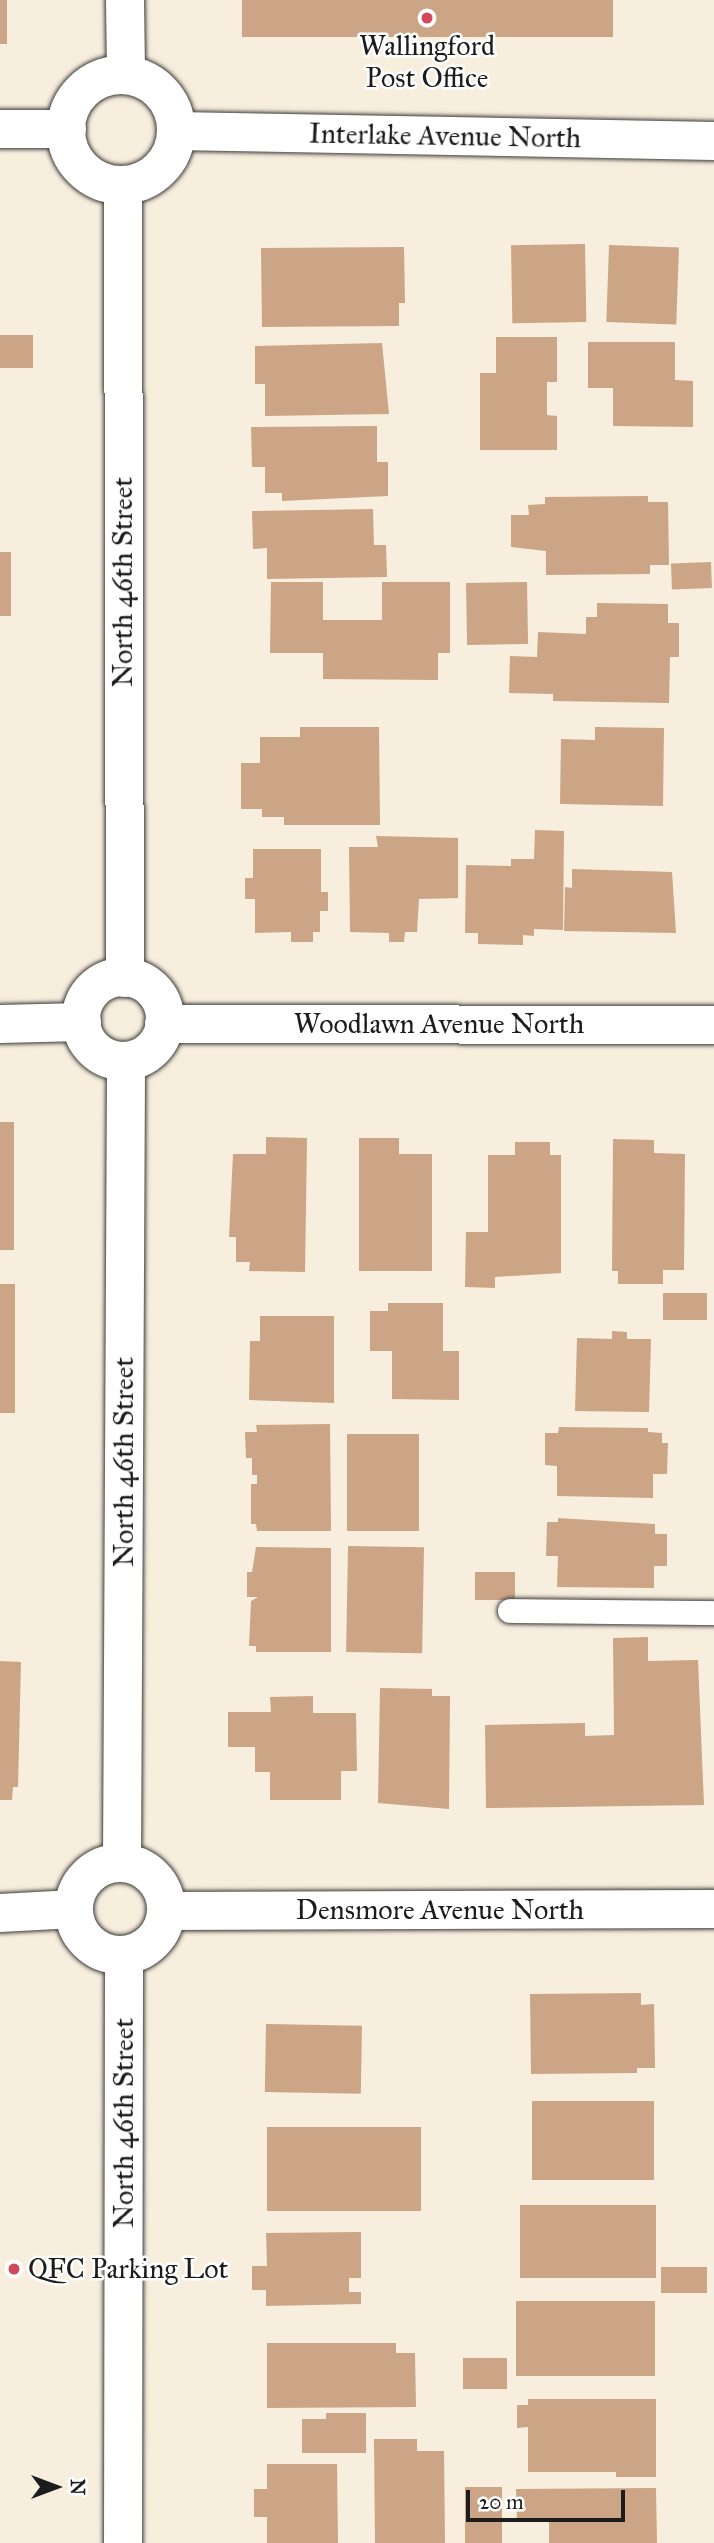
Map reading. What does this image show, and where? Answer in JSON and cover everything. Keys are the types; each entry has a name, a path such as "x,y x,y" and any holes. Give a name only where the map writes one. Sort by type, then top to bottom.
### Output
{"street":[{"path":"125,0 126,75"},
{"path":"126,75 160,90 170,104 176,131 171,155 160,170 146,180 122,185 95,179 81,168 70,152 67,129 76,97 90,84 126,75"},
{"path":"0,129 67,129"},
{"name":"Interlake Avenue North","path":"176,131 714,141"},
{"name":"North 46th Street","path":"122,185 125,978"},
{"path":"125,978 153,991 161,1003 164,1024 157,1044 146,1054 126,1061 93,1050 82,1022 85,1000 93,989 104,982 125,978"},
{"path":"0,1024 82,1022"},
{"name":"Woodlawn Avenue North","path":"164,1024 714,1025"},
{"name":"North 46th Street","path":"122,1863 126,1061"},
{"path":"122,1863 142,1867 154,1877 163,1890 167,1911 160,1933 151,1944 124,1956 95,1949 76,1925 74,1909 84,1880 96,1869 122,1863"},
{"path":"0,1913 74,1909"},
{"name":"Densmore Avenue North","path":"167,1911 714,1909"},
{"name":"North 46th Street","path":"123,2543 124,1956"}],"lane":[{"path":"510,1611 714,1613"}],"building":[{"path":"0,0 7,0 7,44 0,44"},
{"name":"Wallingford Post Office","path":"242,0 613,0 613,37 242,37"},
{"path":"585,244 586,322 512,323 511,245"},
{"path":"609,245 679,247 676,324 606,322"},
{"path":"404,247 405,303 399,303 399,326 262,327 261,248"},
{"path":"0,335 33,335 33,368 0,368"},
{"path":"496,337 557,337 557,382 547,382 547,415 557,416 557,450 480,450 480,373 496,373"},
{"path":"588,342 675,342 675,380 693,381 693,427 613,426 613,388 588,388"},
{"path":"382,343 389,414 265,416 265,384 255,384 255,346"},
{"path":"377,426 377,462 388,462 388,496 282,501 282,493 265,493 265,467 252,467 251,427"},
{"path":"648,496 648,502 668,502 669,565 650,565 650,574 546,575 546,551 511,547 511,515 529,515 528,505 545,504 545,497"},
{"path":"373,509 374,545 386,545 387,577 267,579 267,548 253,549 252,511"},
{"path":"0,552 11,552 11,616 0,616"},
{"path":"711,562 712,588 672,589 671,563"},
{"path":"271,582 323,582 323,620 382,620 382,582 450,582 450,653 438,653 438,680 323,679 323,653 270,653"},
{"path":"527,582 528,644 467,645 466,583"},
{"path":"597,603 668,604 668,623 679,623 679,657 670,657 669,703 553,701 553,694 509,693 510,656 537,657 538,632 586,634 586,617 597,617"},
{"path":"300,727 379,727 380,825 284,825 284,817 262,817 262,809 241,809 241,763 260,763 260,737 300,737"},
{"path":"595,727 664,728 663,806 560,804 561,739 595,740"},
{"path":"535,830 564,831 563,930 534,929 534,936 523,935 523,945 478,944 478,933 465,933 466,865 511,866 511,859 534,859"},
{"path":"376,836 458,838 458,898 419,899 417,932 405,932 404,942 389,942 389,933 350,932 349,847 378,847"},
{"path":"253,849 321,849 321,892 328,892 328,911 320,911 320,932 313,932 313,942 291,942 291,932 255,933 255,899 245,899 245,878 253,878"},
{"path":"572,869 672,872 676,933 564,931 565,887 572,888"},
{"path":"0,1122 14,1122 14,1250 0,1250"},
{"path":"266,1137 307,1138 305,1272 249,1271 250,1262 236,1262 236,1237 229,1237 233,1154 266,1154"},
{"path":"359,1138 399,1138 399,1154 432,1154 432,1271 359,1271"},
{"path":"613,1139 654,1140 654,1153 685,1154 684,1270 663,1270 663,1284 618,1284 618,1271 612,1271"},
{"path":"515,1142 550,1142 550,1155 561,1155 561,1273 495,1277 495,1288 465,1287 466,1232 488,1232 488,1155 515,1155"},
{"path":"0,1284 15,1284 15,1413 0,1413"},
{"path":"663,1293 707,1293 707,1320 663,1320"},
{"path":"388,1303 443,1303 443,1351 459,1351 459,1400 392,1399 392,1351 370,1351 370,1311 388,1311"},
{"path":"260,1316 334,1316 334,1403 249,1400 250,1341 260,1341"},
{"path":"612,1331 627,1332 627,1339 651,1339 649,1412 575,1411 577,1338 612,1339"},
{"path":"330,1424 331,1531 257,1531 256,1524 251,1524 251,1484 257,1484 257,1475 252,1475 252,1458 246,1458 245,1432 257,1432 256,1425"},
{"path":"559,1427 648,1428 648,1432 662,1433 662,1443 668,1443 667,1474 653,1474 653,1498 557,1496 557,1466 545,1465 545,1433 558,1433"},
{"path":"347,1434 419,1434 419,1531 347,1531"},
{"path":"558,1518 655,1524 655,1534 667,1534 667,1566 654,1566 654,1588 557,1587 558,1556 546,1556 547,1522 558,1522"},
{"path":"348,1546 424,1547 422,1653 346,1652"},
{"path":"256,1547 331,1548 331,1652 256,1652 256,1646 249,1646 251,1601 258,1597 247,1597 247,1572 252,1572"},
{"path":"475,1572 515,1572 515,1600 475,1600"},
{"path":"648,1637 648,1661 698,1660 704,1805 486,1808 485,1725 585,1723 585,1736 614,1735 613,1638"},
{"path":"0,1661 21,1662 18,1787 13,1787 12,1800 0,1800"},
{"path":"380,1688 432,1689 432,1696 450,1696 449,1809 378,1803"},
{"path":"313,1696 313,1713 356,1713 357,1771 341,1771 341,1800 270,1800 270,1772 255,1772 255,1747 228,1747 228,1712 271,1712 270,1697"},
{"path":"641,1993 641,2005 654,2004 655,2068 637,2068 637,2073 531,2074 530,1994"},
{"path":"266,2024 362,2026 361,2094 265,2092"},
{"path":"532,2101 654,2101 654,2180 532,2180"},
{"path":"267,2127 421,2127 421,2211 267,2211"},
{"path":"520,2205 656,2205 656,2278 520,2278"},
{"path":"361,2232 361,2278 349,2278 349,2292 361,2292 361,2304 266,2306 266,2290 252,2290 252,2266 267,2266 266,2233"},
{"path":"661,2267 707,2267 707,2293 661,2293"},
{"path":"516,2301 655,2301 655,2376 516,2376"},
{"path":"267,2343 396,2343 396,2353 415,2353 416,2407 267,2408"},
{"path":"463,2358 507,2358 507,2389 463,2389"},
{"path":"528,2399 656,2399 656,2477 616,2477 616,2472 528,2472 528,2427 517,2428 517,2405 528,2405"},
{"path":"326,2413 366,2413 366,2453 302,2453 302,2419 326,2419"},
{"path":"374,2439 417,2439 417,2451 444,2451 445,2543 375,2543"},
{"path":"267,2464 337,2464 338,2543 267,2543 267,2517 254,2517 254,2489 267,2489"},
{"path":"465,2487 502,2487 502,2543 465,2543"},
{"path":"656,2488 657,2543 549,2543 549,2522 517,2522 516,2489"}],"place":[{"name":"Wallingford Post Office","path":"427,18"},
{"name":"QFC Parking Lot","path":"14,2269"}]}
